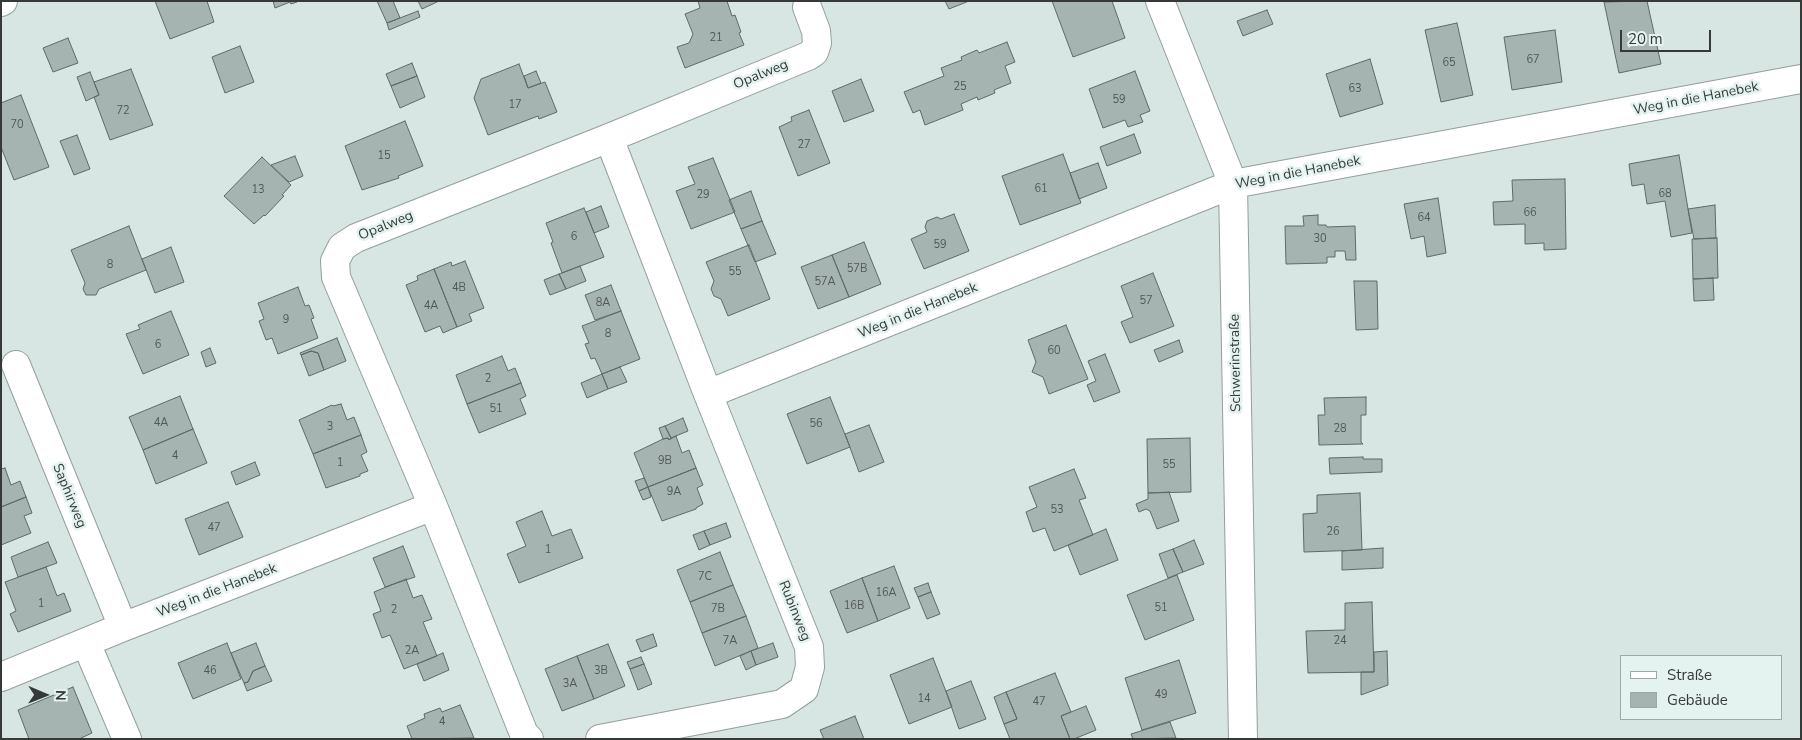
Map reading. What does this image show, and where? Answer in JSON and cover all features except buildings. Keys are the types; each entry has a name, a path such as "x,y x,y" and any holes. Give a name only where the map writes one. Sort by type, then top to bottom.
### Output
{"street":[{"name":"Schwerinstraße","path":"1160,1 1233,184 1243,739"},
{"name":"Opalweg","path":"433,506 336,277 335,261 342,247 356,238 609,138 808,56 814,52 817,43 816,31 807,7"},
{"name":"Weg in die Hanebek","path":"708,394 1233,184 1801,79"},
{"path":"609,138 708,394"},
{"name":"Saphirweg","path":"16,365 123,627"},
{"name":"Rubinweg","path":"600,739 782,704 804,689 810,667 809,647 708,394"},
{"name":"Weg in die Hanebek","path":"1,677 123,627 433,506"},
{"path":"433,506 524,734 529,739"},
{"path":"86,643 127,739"}]}
